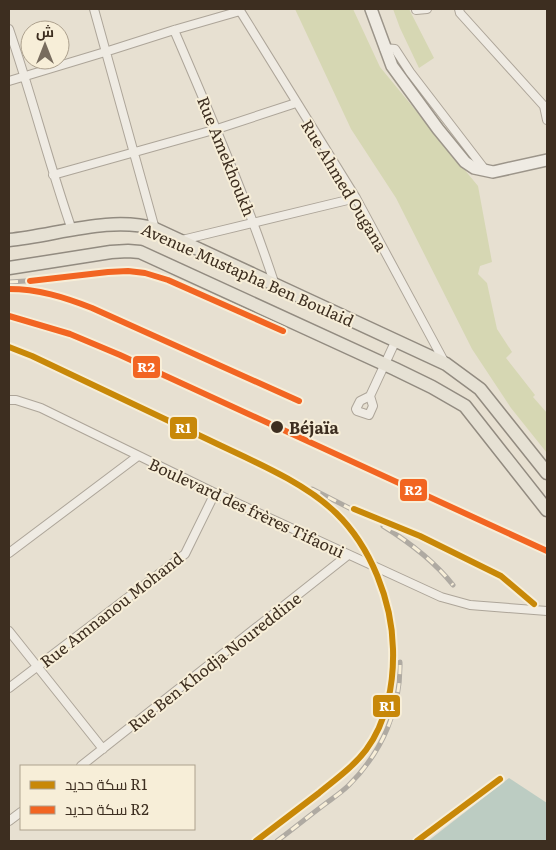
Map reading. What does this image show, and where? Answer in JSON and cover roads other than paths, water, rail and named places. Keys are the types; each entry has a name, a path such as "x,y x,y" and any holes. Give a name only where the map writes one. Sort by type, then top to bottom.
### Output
{"main road":[{"path":"371,9 392,66 460,158 474,168 486,171 499,171 547,160"},
{"name":"Avenue Mustapha Ben Boulaid","path":"9,240 72,230 128,224 141,224 155,229 446,364 480,389 547,473"},
{"name":"Avenue Mustapha Ben Boulaid","path":"9,268 111,252 140,252 432,386 465,406 547,510"}],"street":[{"path":"94,9 155,229"},
{"path":"416,10 427,9"},
{"path":"459,9 460,13 546,106 547,120"},
{"path":"9,81 239,10"},
{"name":"Rue Ahmed Ougana","path":"239,10 356,198 446,364"},
{"path":"9,29 25,77 53,176 72,230"},
{"name":"Rue Amekhoukh","path":"174,30 217,129 254,223 275,285"},
{"path":"53,176 217,129 296,103"},
{"path":"180,240 356,198"},
{"path":"370,396 396,340"},
{"name":"Boulevard des frères Tifaoui","path":"9,400 16,400 41,408 348,556 450,601 498,608 547,611"},
{"path":"9,552 138,456"},
{"name":"Rue Amnanou Mohand","path":"9,688 185,554 215,493"},
{"name":"Rue Ben Khodja Noureddine","path":"82,765 348,556"},
{"path":"9,631 103,749"},
{"path":"9,821 20,813"}],"railway":[{"path":"9,282 108,272 128,271 145,273 168,280 283,331"},
{"path":"9,289 51,294 92,308 299,401"},
{"path":"9,347 32,356 258,463 292,481 323,501 336,513 360,542 369,558 384,594 392,631 392,675 384,715 366,750 350,767 256,841"},
{"path":"312,489 359,513"},
{"path":"354,509 420,536 501,576 534,604"},
{"path":"383,526 421,552 453,585"},
{"path":"277,841 346,788 371,758 380,744 393,713 397,696 400,662"},
{"path":"417,841 500,779"}],"rail line":[{"name":"R2","path":"30,281 108,272 128,271 145,273 168,280 283,331"},
{"name":"R2","path":"9,289 51,294 92,308 299,401"},
{"name":"R2","path":"9,316 70,334 120,355 547,551"},
{"name":"R1","path":"9,347 32,356 258,463 292,481 323,501 336,513 360,542 369,558 384,594 392,631 392,675 384,715 366,750 350,767 256,841"},
{"name":"R1","path":"354,509 420,536 501,576 534,604"},
{"name":"R1","path":"417,841 500,779"}],"place":[{"name":"Béjaïa","path":"277,427"}]}
